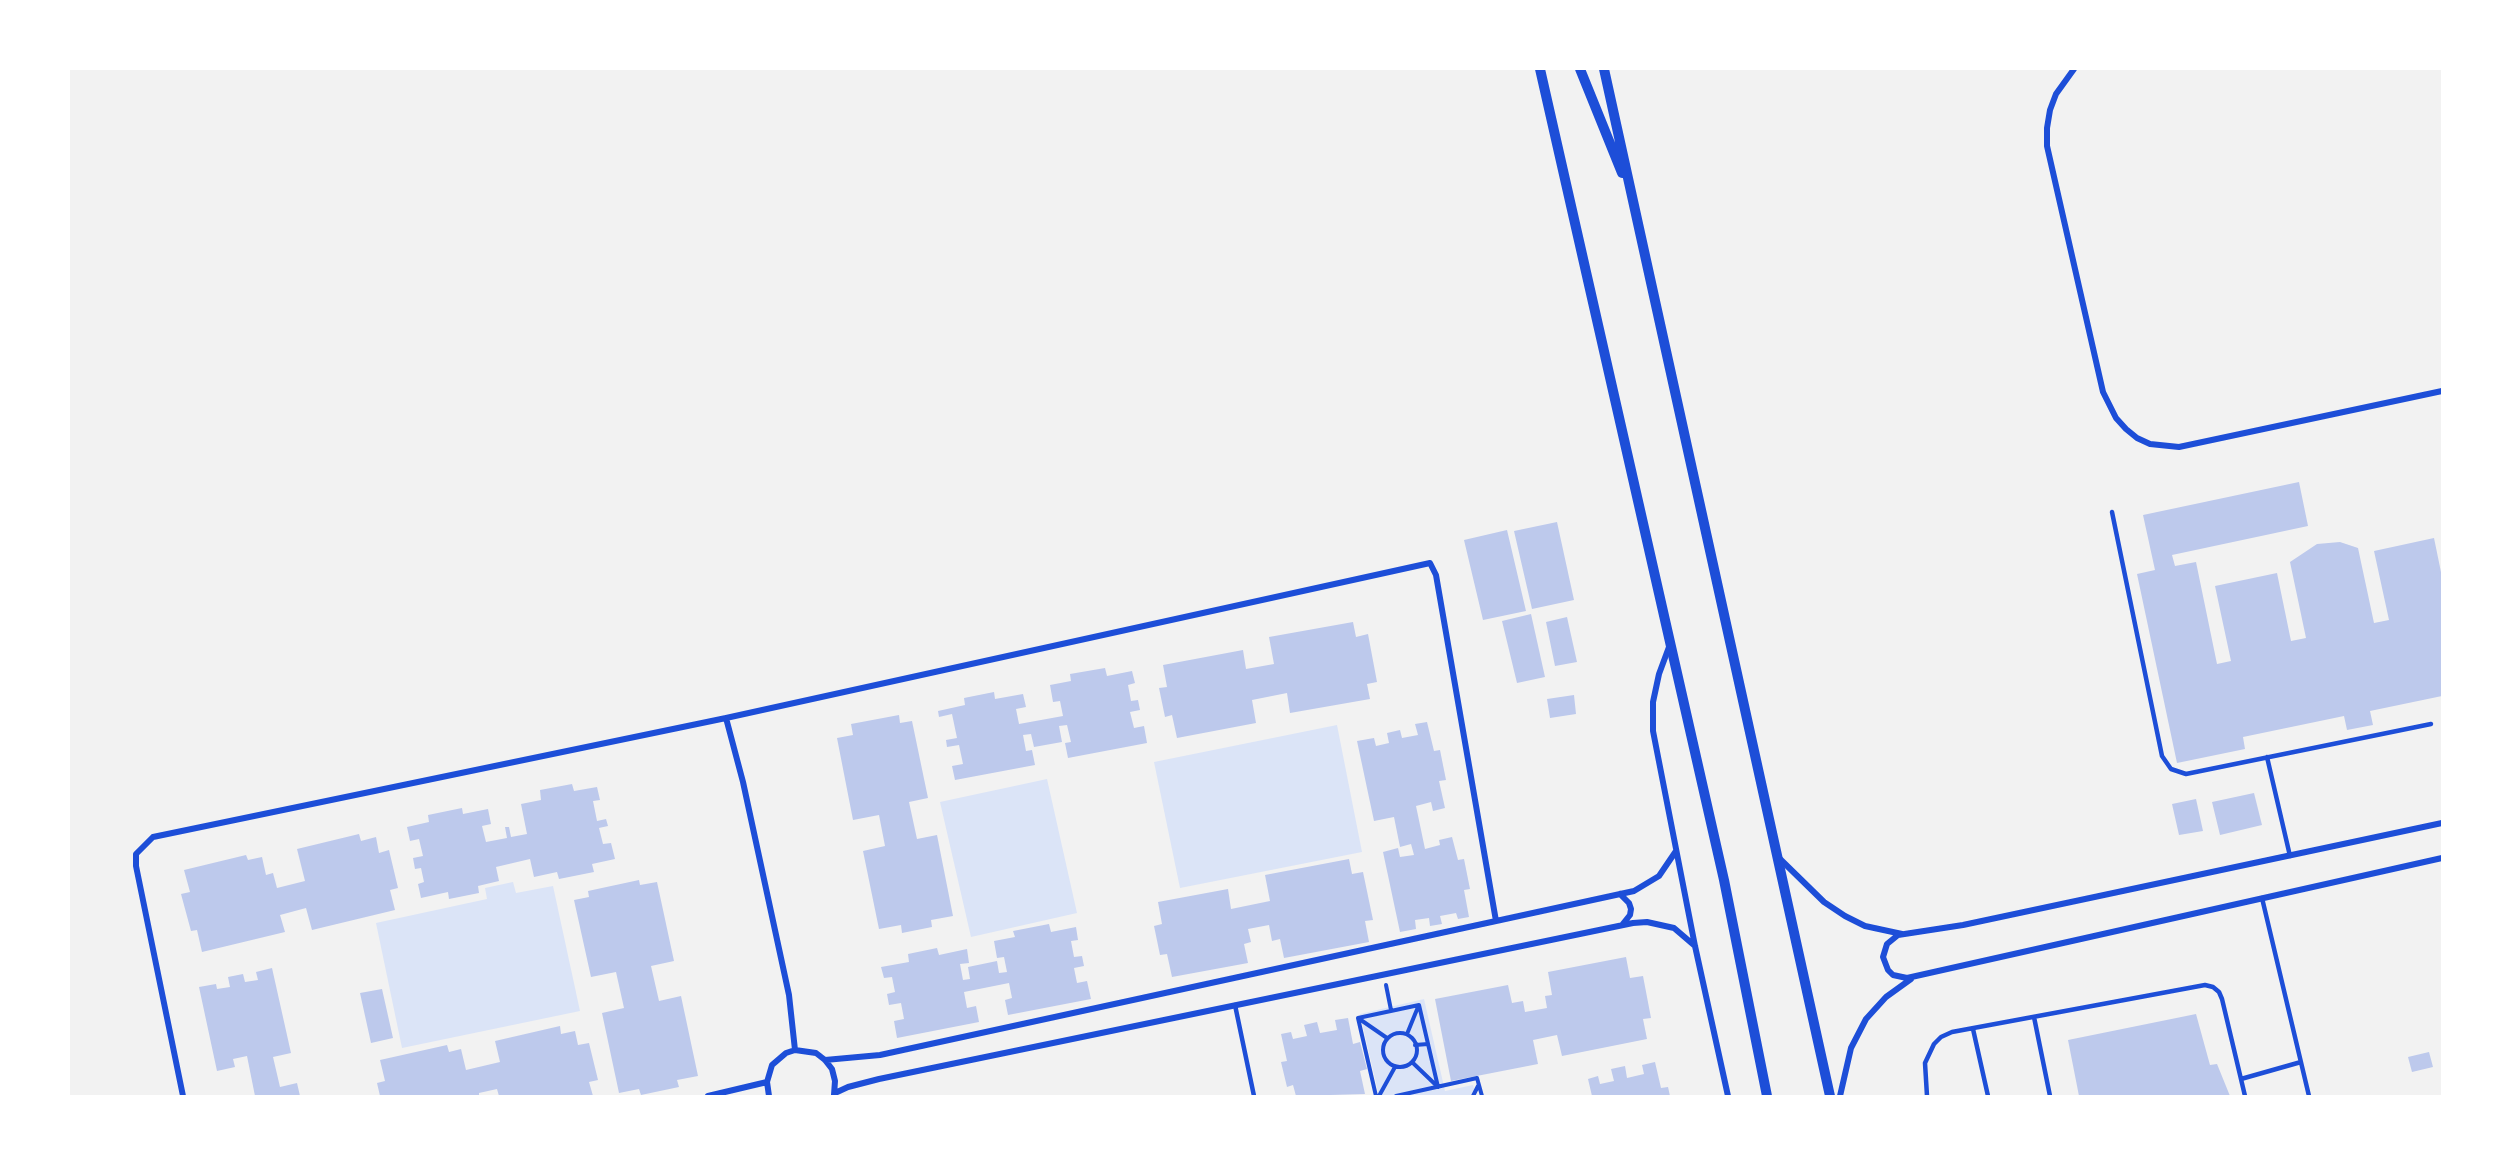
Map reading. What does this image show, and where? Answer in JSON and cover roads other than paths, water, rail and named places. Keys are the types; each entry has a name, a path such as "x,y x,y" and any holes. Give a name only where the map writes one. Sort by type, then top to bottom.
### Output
{"street":[{"path":"1540,69 1724,880 1768,1094"},
{"path":"1580,69 1633,198"},
{"path":"1604,69 1830,1096"},
{"path":"2074,69 2056,94 2050,110 2047,146 2103,392 2126,429 2137,438 2150,444 2179,447 2442,391"},
{"path":"183,1096 136,866 136,854 153,837 726,718 1430,563 1436,575 1496,921"},
{"path":"1670,647 1659,674 1653,702 1653,732 1695,946 1728,1096"},
{"path":"726,718 743,782 789,995 795,1050"},
{"path":"2442,823 1963,925 1906,934 1892,939 1884,950 1883,957 1888,970 1893,975 1914,977 2442,858"},
{"path":"825,1060 880,1055 1620,894 1647,885 1659,876 1676,851"},
{"path":"1779,858 1824,902 1845,916 1865,926 1906,934"},
{"path":"1620,894 1629,903 1631,909 1630,915 1622,925"},
{"path":"769,1096 766,1082 768,1073 778,1058 795,1050 816,1053 825,1060 832,1069 835,1081 834,1095 863,1082 1622,925 1647,922 1660,924 1686,936 1695,946"},
{"path":"1840,1096 1851,1048 1866,1019 1886,997 1914,977"},
{"path":"708,1096 766,1082"}],"lane":[{"path":"2112,512 2165,764 2178,773 2186,774 2431,724"},
{"path":"2267,758 2290,856"},
{"path":"2262,898 2309,1096"},
{"path":"1927,1096 1925,1063 1934,1044 1941,1037 2205,985 2213,987 2222,999 2245,1096"},
{"path":"1235,1005 1254,1096"},
{"path":"2034,1017 2050,1096"},
{"path":"1973,1029 1988,1096"},
{"path":"2241,1079 2301,1062"}]}
